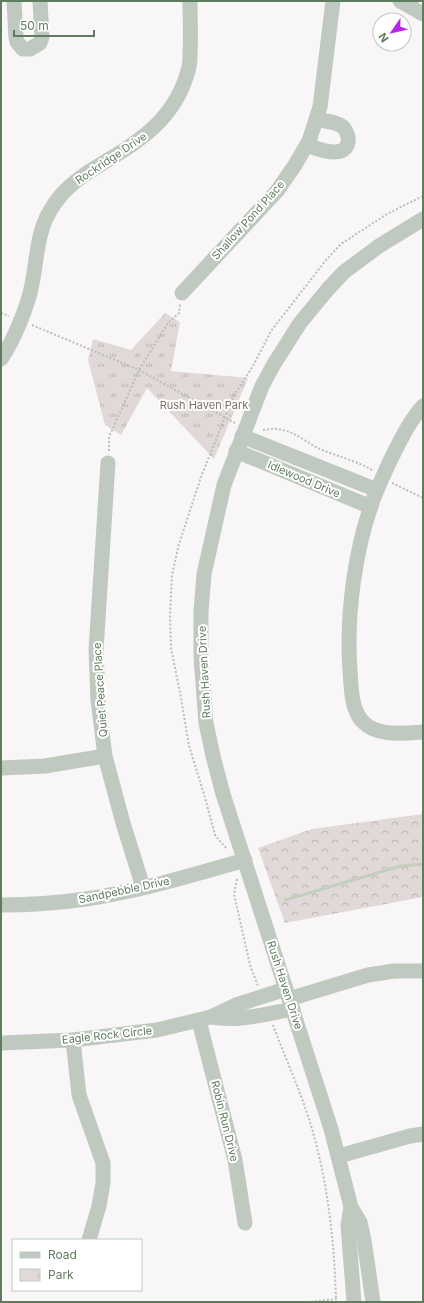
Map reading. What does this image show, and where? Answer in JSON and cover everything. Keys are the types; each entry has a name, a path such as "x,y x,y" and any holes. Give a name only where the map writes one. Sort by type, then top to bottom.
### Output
{"street":[{"path":"14,1 16,38 17,42 23,49 30,49 40,43 42,37 40,1"},
{"name":"Rockridge Drive","path":"1,359 20,320 32,286 42,232 49,211 63,192 81,176 127,149 154,128 171,110 182,89 190,66 190,1"},
{"name":"Shallow Pond Place","path":"182,293 277,191 307,145 320,107 333,1"},
{"path":"400,1 423,14"},
{"path":"307,145 322,151 337,152 345,149 348,143 348,137 344,128 338,124 316,119"},
{"name":"Rush Haven Drive","path":"373,1302 360,1222 351,1207 339,1156 320,1093 289,999 240,862 224,794 213,756 206,723 201,658 202,612 204,574 224,485 243,432 262,386 274,364 300,323 344,272 379,246 423,220"},
{"path":"423,406 409,424 380,484 371,507 360,548 349,630 349,659 353,703 361,721 373,730 394,733 423,732"},
{"name":"Idlewood Drive","path":"243,432 380,484"},
{"name":"Idlewood Drive","path":"236,451 371,507"},
{"name":"Quiet Peace Place","path":"108,463 96,650 98,700 104,756 143,887"},
{"path":"1,768 45,766 104,756"},
{"name":"Sandpebble Drive","path":"1,905 31,905 86,899 143,887 240,862"},
{"path":"289,999 368,975 394,971 423,971"},
{"name":"Eagle Rock Circle","path":"1,1043 73,1040 157,1030 205,1019 228,1008 262,997 289,999"},
{"name":"Eagle Rock Circle","path":"205,1019 238,1019 268,1014 289,999"},
{"name":"Robin Run Drive","path":"205,1019 235,1160 245,1223"},
{"path":"73,1040 79,1094 103,1163 103,1183 89,1239"},
{"path":"339,1156 410,1136 423,1134"},
{"name":"Rush Haven Drive","path":"351,1207 348,1225 354,1302"}],"path":[{"path":"262,997 250,965 234,894 240,862 215,835 204,794 188,746 181,698 171,648 170,622 172,575 179,544 201,477 234,395 253,366 271,330 326,260 341,244 387,214 423,196"},
{"path":"108,463 110,437 140,370 168,323 179,313 182,293"},
{"path":"1,313 140,370 226,418 243,432 254,434 260,431 274,429 283,430 296,435 317,448 350,459 371,469 380,484 423,498"},
{"path":"268,1014 308,1116 323,1174 330,1211 337,1302"},
{"path":"311,1302 336,1298"}],"green space":[{"name":"Rush Haven Park","path":"165,313 180,322 171,371 248,378 214,459 147,388 121,435 105,425 88,360 93,339 131,350"},
{"path":"423,814 423,897 285,923 258,848 312,829"}],"waterway":[{"path":"285,900 401,866 423,864"}]}
